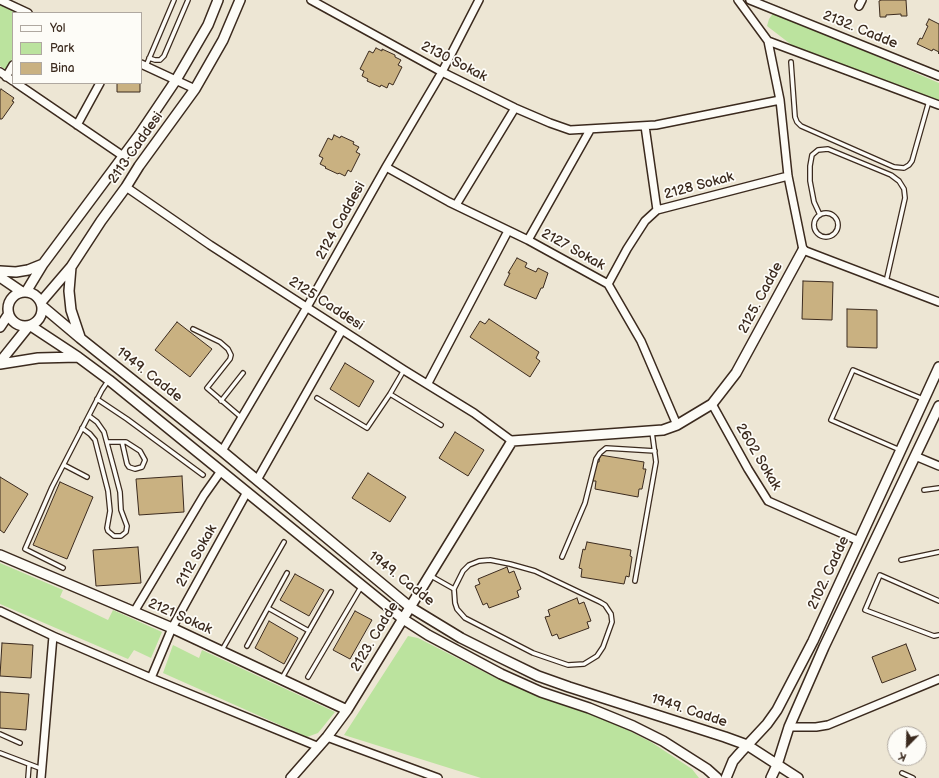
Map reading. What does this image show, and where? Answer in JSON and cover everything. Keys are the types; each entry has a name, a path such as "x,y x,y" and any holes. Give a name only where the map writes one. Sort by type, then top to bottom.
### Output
{"street":[{"path":"0,0 26,12"},
{"name":"2113 Caddesi","path":"24,292 43,264 124,156 176,80 208,25 218,0"},
{"name":"2113 Caddesi","path":"42,304 71,267 139,166 195,88 223,40 240,0"},
{"name":"2130 Sokak","path":"312,0 442,72 515,108 570,130 645,126 780,100"},
{"name":"2124 Caddesi","path":"222,451 308,308 386,167 442,72 478,0"},
{"path":"738,0 768,41 780,100 788,176 803,250 939,302"},
{"name":"2132. Cadde","path":"750,0 939,76"},
{"path":"768,41 939,105"},
{"path":"143,65 195,88"},
{"path":"12,66 3,74 12,80"},
{"path":"17,84 124,156"},
{"path":"77,125 99,84"},
{"path":"456,205 515,108"},
{"path":"645,126 658,210"},
{"path":"528,240 590,130"},
{"name":"2127 Sokak","path":"386,167 456,205 528,240 608,284 641,341 677,425"},
{"name":"2128 Sokak","path":"608,284 627,249 646,221 658,210 788,176"},
{"name":"2125 Caddesi","path":"126,187 210,245 404,370 474,413 512,441"},
{"path":"428,384 508,231"},
{"name":"2125. Cadde","path":"512,441 652,431 677,425 712,404 736,373 803,250"},
{"path":"0,271 16,272 28,270 43,264"},
{"path":"71,267 69,291 71,310 80,338"},
{"path":"0,278 24,292 34,294 42,304 40,319 29,326 0,363"},
{"path":"0,327 8,312 11,298 18,293 24,292"},
{"path":"0,304 8,312 11,320 16,324 29,326"},
{"name":"1949. Cadde","path":"42,304 80,338 222,451 410,607 461,638 538,676 747,745 798,778"},
{"name":"1949. Cadde","path":"29,326 78,357 109,380 403,619 428,635 501,674 541,692 589,708 633,726 657,738 707,769 717,778"},
{"path":"256,480 342,330"},
{"path":"0,363 38,358 78,357"},
{"name":"2102. Cadde","path":"726,778 733,761 778,710 813,641 939,367"},
{"name":"2602 Sokak","path":"712,404 768,502 859,541"},
{"name":"2102. Cadde","path":"771,778 777,765 789,727 824,647 939,406"},
{"name":"2123. Cadde","path":"291,778 319,747 347,710 512,441"},
{"path":"915,456 939,466"},
{"path":"134,612 204,495 222,471"},
{"name":"2112 Sokak","path":"151,678 172,628 247,492"},
{"name":"2121 Sokak","path":"0,554 172,628 347,710"},
{"path":"0,612 151,678 319,747"},
{"path":"41,778 53,636"},
{"path":"789,727 816,728 828,725 939,679"},
{"path":"327,737 438,778"}],"lane":[{"path":"143,65 149,58 174,0"},
{"path":"149,58 160,60 164,56 188,0"},
{"path":"791,62 795,117 797,122 801,126 894,167 904,168 912,161 929,101"},
{"path":"820,215 814,202 810,181 812,156 818,150 828,149 895,178 902,185 905,198 886,282"},
{"path":"824,213 830,214 834,216 837,221 838,226 836,231 828,237 822,236 815,229 814,224 820,215 824,213"},
{"path":"193,329 220,342 228,349 231,355 230,359 207,388 242,418"},
{"path":"317,398 367,428 404,370"},
{"path":"901,450 831,420 853,370 924,400"},
{"path":"221,401 243,373"},
{"path":"63,568 24,549 82,428 109,380"},
{"path":"390,394 441,425"},
{"path":"97,399 127,419 203,475"},
{"path":"82,428 90,434 96,444 109,496 110,511 107,528 112,535 118,537 124,534 127,526 122,515 118,480 101,427 89,416"},
{"path":"634,580 656,462 652,431"},
{"path":"107,442 122,442 126,442 140,451 145,460 142,467 135,469 129,467 122,442"},
{"path":"562,557 585,503 596,459 600,453 606,448 655,451"},
{"path":"64,465 87,477"},
{"path":"924,490 939,488"},
{"path":"222,651 284,542"},
{"path":"901,560 939,552"},
{"path":"490,560 510,564 524,567 546,576 600,602 608,610 612,618 612,622 597,656 584,664 568,665 533,653 470,622 457,609 454,598 454,589 463,571 473,563 490,560"},
{"path":"247,646 288,573"},
{"path":"430,575 454,589"},
{"path":"939,601 880,575 865,610 934,636 939,635"},
{"path":"308,677 362,586"},
{"path":"282,679 331,592"},
{"path":"268,608 309,631"},
{"path":"0,734 20,743"},
{"path":"0,753 42,769"},
{"path":"28,778 30,765"},
{"path":"902,773 913,778"}],"green space":[{"path":"0,4 18,12 12,12 12,59 6,70 0,66"},
{"path":"774,12 939,83 939,103 793,46 767,26 769,19"},
{"path":"0,563 63,590 60,597 108,620 113,610 162,632 151,658 134,650 128,659 0,604"},
{"path":"408,636 418,638 496,678 616,724 651,742 692,769 699,778 481,778 344,735"},
{"path":"173,645 199,658 202,650 335,712 318,733 307,737 163,673"}],"building":[{"path":"906,0 907,16 901,16 901,14 880,17 879,1"},
{"path":"929,19 939,24 939,52 933,49 932,51 917,44 920,38 922,39 928,26 926,25"},
{"path":"376,48 395,55 395,57 401,60 398,65 402,67 393,85 389,83 387,88 381,85 380,87 367,81 368,79 362,76 364,71 360,69 369,51 373,53"},
{"path":"117,84 140,84 140,92 117,92"},
{"path":"1,89 14,98 12,101 14,102 2,119 0,119 0,91"},
{"path":"334,135 340,138 341,136 354,142 353,144 359,147 356,152 360,154 351,172 348,170 345,176 325,168 326,167 320,164 323,158 319,156 328,138 332,140"},
{"path":"517,258 527,263 525,267 536,272 538,268 548,273 543,288 541,288 536,299 504,285 510,273 508,273"},
{"path":"803,281 833,282 832,320 802,319"},
{"path":"847,309 877,310 877,348 847,347"},
{"path":"489,319 539,352 536,358 540,361 530,377 470,337 480,321 485,324"},
{"path":"177,322 212,349 190,377 155,350"},
{"path":"345,363 374,381 359,407 330,389"},
{"path":"455,432 484,450 468,476 439,458"},
{"path":"600,455 644,462 643,469 646,469 642,489 639,489 638,497 595,489 596,481 593,481 596,462 599,462"},
{"path":"368,473 406,497 390,522 352,498"},
{"path":"182,476 184,512 139,515 136,479"},
{"path":"0,477 28,494 4,533 0,530"},
{"path":"60,482 93,497 67,559 33,545"},
{"path":"587,542 631,550 630,556 632,557 629,577 626,576 624,584 581,577 582,569 579,568 583,549 585,550"},
{"path":"138,547 141,583 96,586 93,550"},
{"path":"507,567 509,573 514,571 521,589 517,591 519,597 489,608 487,603 483,605 475,586 480,584 478,579"},
{"path":"295,574 324,590 309,616 280,600"},
{"path":"577,598 579,604 584,602 591,621 587,622 589,628 559,639 557,634 552,636 545,617 550,616 548,610"},
{"path":"355,611 372,620 350,659 333,650"},
{"path":"269,621 298,638 284,664 255,648"},
{"path":"2,643 33,645 31,678 0,676"},
{"path":"906,644 916,670 882,683 872,657"},
{"path":"0,692 29,694 26,730 0,728"}]}
